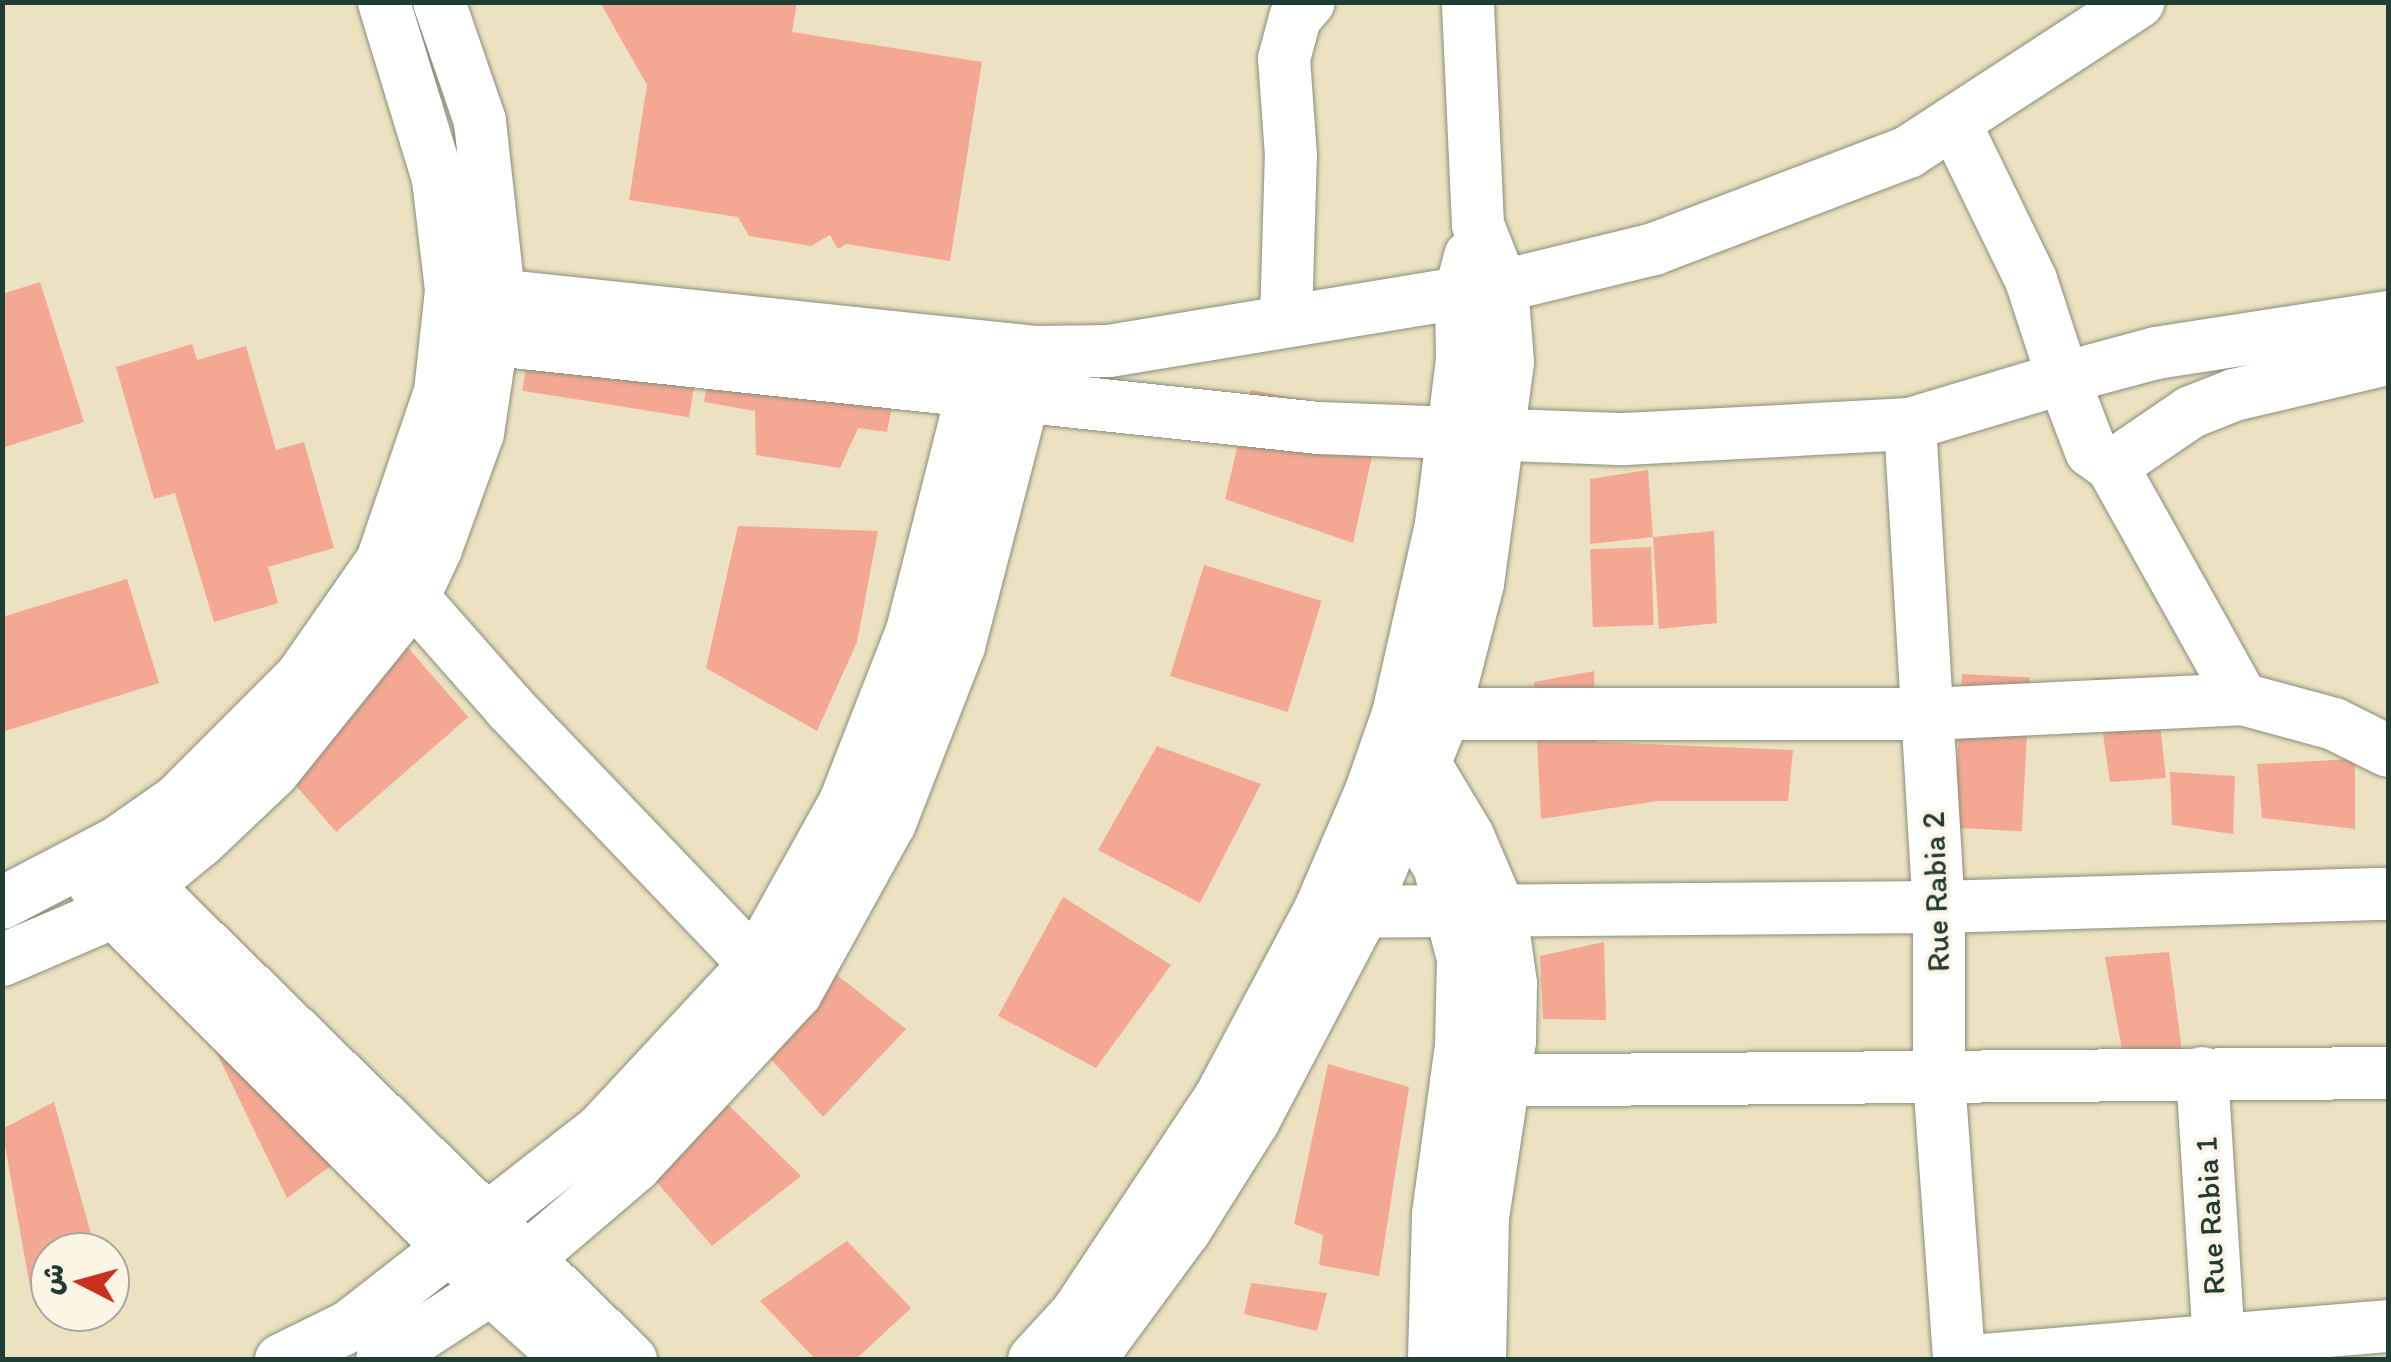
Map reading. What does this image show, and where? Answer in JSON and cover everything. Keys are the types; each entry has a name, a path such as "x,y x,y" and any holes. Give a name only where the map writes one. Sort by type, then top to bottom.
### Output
{"street":[{"path":"384,2 410,73 473,315"},
{"path":"1286,320 1290,156 1284,58 1295,18 1309,2"},
{"path":"1089,1360 1185,1230 1254,1120 1478,584 1480,434 1508,362 1482,288 1468,2"},
{"path":"1031,374 1109,351 1482,288 1654,249 1773,207 1908,152 2138,2"},
{"path":"410,73 449,26"},
{"path":"2,960 131,901 273,772 397,580 440,392 473,315 480,121 449,26"},
{"path":"1954,122 2031,280 2090,451 2112,466 2242,700"},
{"path":"473,315 1031,374 1318,428 1625,439 1910,424 2156,353 2388,317"},
{"path":"2112,466 2192,412 2234,395 2388,359"},
{"path":"282,1360 350,1326 602,1130 755,964 845,802 912,631 978,369"},
{"path":"382,1360 508,1275 635,1166 796,994 890,824 952,664 1031,374"},
{"name":"Rue Rabia 2","path":"1910,424 1940,907 1940,1079 1960,1360"},
{"path":"2,904 98,854 177,801 397,580"},
{"path":"397,580 755,964"},
{"path":"1414,734 2242,700 2334,724 2386,749"},
{"path":"1414,734 1450,798 1478,913 1512,984 1438,1215 1434,1360"},
{"path":"1388,803 1478,913"},
{"path":"98,854 131,901 473,1233 570,1360"},
{"path":"1341,912 1940,907 2388,894"},
{"path":"1034,1360 1077,1313 1151,1208 1341,912"},
{"name":"Rue Rabia 1","path":"2202,1073 2219,1350"},
{"path":"1479,1083 2388,1073"},
{"path":"1479,1083 1483,1218 1480,1360"},
{"path":"508,1275 631,1360"},
{"path":"1983,1360 2219,1350 2388,1326"}],"building":[{"path":"600,2 797,2 792,32 982,62 950,261 846,244 838,249 830,235 811,246 749,236 738,217 629,200 647,85"},
{"path":"40,282 84,422 2,448 2,294"},
{"path":"537,298 704,324 689,417 522,391"},
{"path":"717,326 904,347 887,432 858,428 840,468 756,455 755,411 704,402"},
{"path":"192,344 197,360 246,346 276,450 304,442 334,548 268,567 278,603 214,622 175,493 154,499 116,367"},
{"path":"1251,390 1381,415 1353,543 1225,499"},
{"path":"1648,470 1653,537 1590,544 1590,479"},
{"path":"738,526 878,531 857,642 817,731 706,668"},
{"path":"1714,531 1717,623 1659,629 1653,537"},
{"path":"1651,547 1654,625 1593,627 1590,549"},
{"path":"1204,565 1322,601 1288,712 1170,676"},
{"path":"127,579 159,683 2,732 2,617"},
{"path":"383,619 468,717 336,832 251,734"},
{"path":"1594,671 1596,742 1793,750 1788,801 1657,801 1541,819 1534,682"},
{"path":"1962,674 2030,678 2022,831 1954,828"},
{"path":"2095,678 2155,679 2166,778 2110,782"},
{"path":"1157,746 1261,784 1200,903 1098,850"},
{"path":"2355,759 2355,829 2262,818 2257,764"},
{"path":"2170,772 2235,776 2233,834 2172,825"},
{"path":"1063,897 1171,965 1096,1068 998,1016"},
{"path":"1604,942 1606,1020 1543,1019 1540,956"},
{"path":"2169,952 2182,1051 2122,1050 2105,957"},
{"path":"815,958 906,1029 823,1117 754,1040"},
{"path":"214,1047 355,1148 287,1198"},
{"path":"1328,1064 1409,1087 1379,1276 1319,1265 1323,1235 1294,1224"},
{"path":"711,1088 801,1176 712,1246 635,1157"},
{"path":"54,1102 90,1232 30,1232 30,1287 2,1129"},
{"path":"847,1241 911,1308 855,1360 816,1360 760,1301"},
{"path":"1251,1283 1327,1293 1317,1331 1244,1314"}]}
